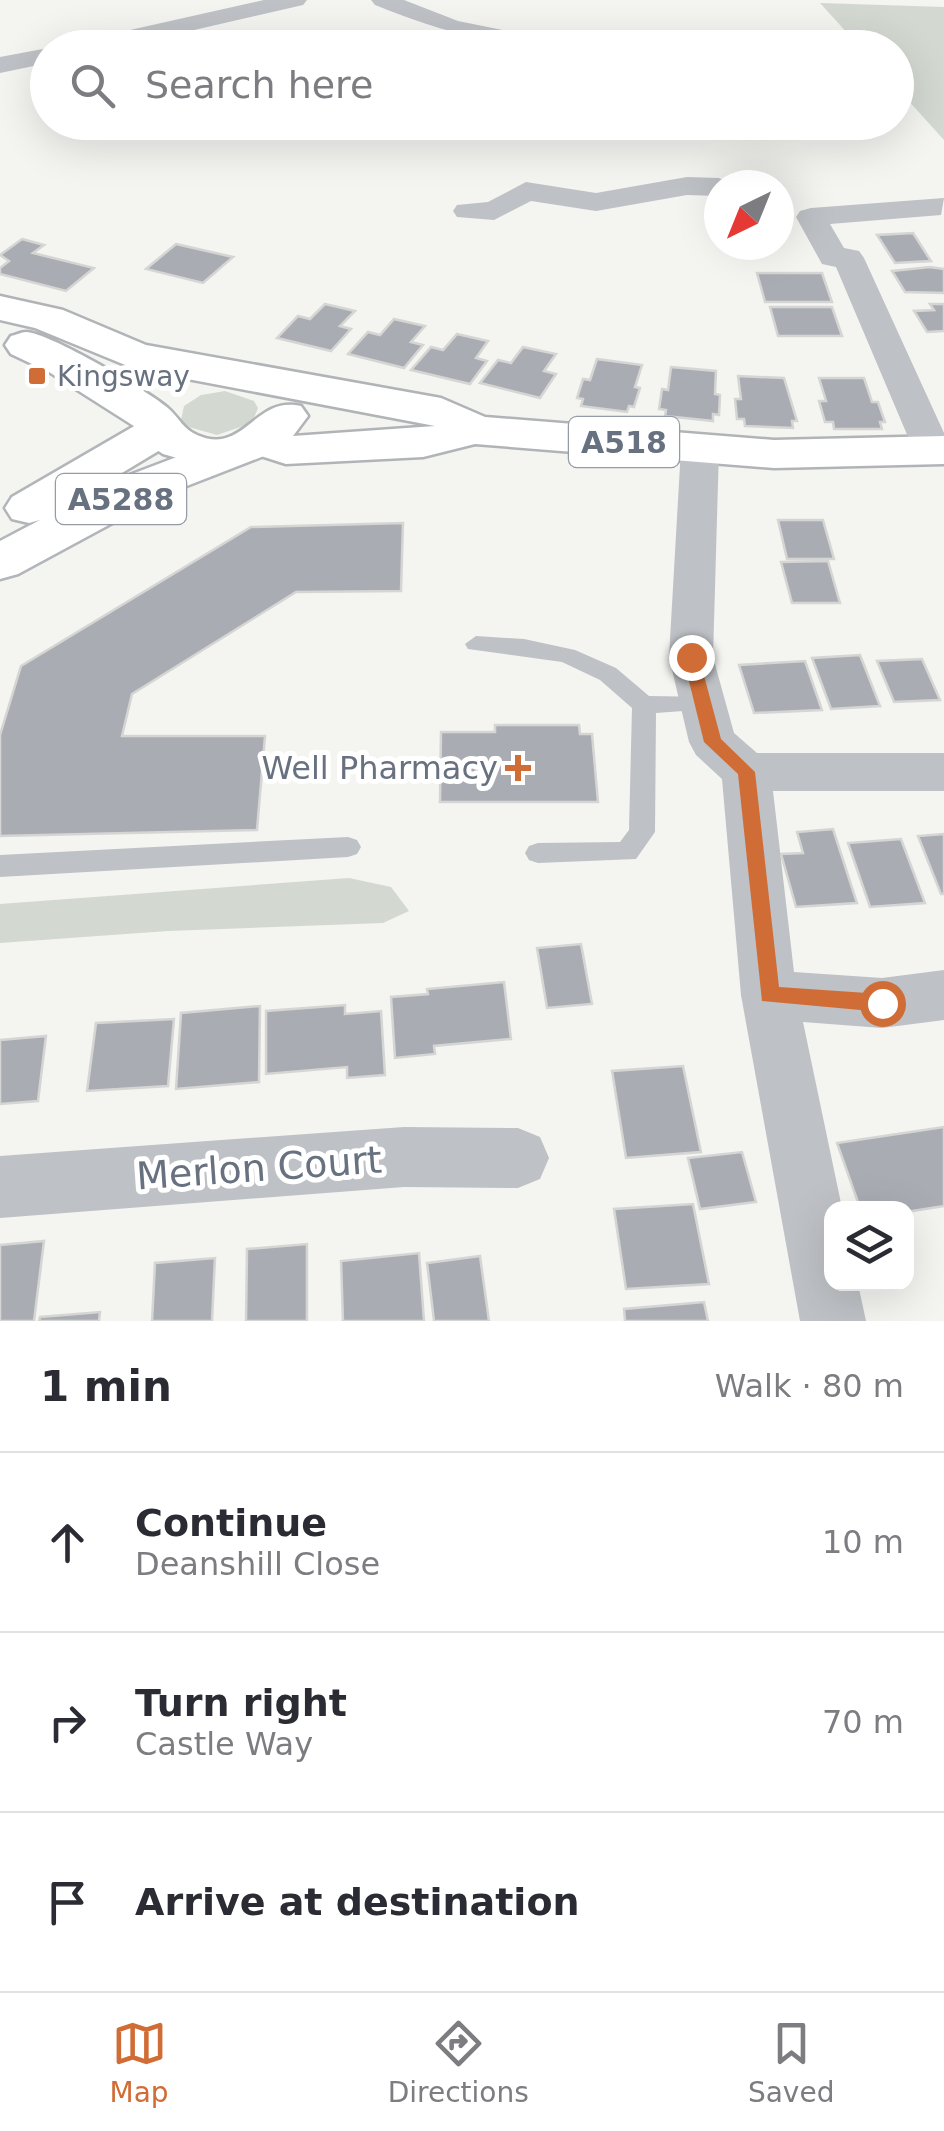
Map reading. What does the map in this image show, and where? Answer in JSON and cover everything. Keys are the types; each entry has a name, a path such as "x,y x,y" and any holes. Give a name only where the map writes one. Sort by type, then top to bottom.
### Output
{"main road":[{"name":"A518","path":"0,308 48,318 135,356 210,374 243,374 268,382 441,411 475,430"},
{"name":"A518","path":"0,335 64,363 156,425 175,443 222,453 254,443 286,450 424,443 475,430 774,454 938,450"},
{"path":"156,425 157,403 169,391 210,374"},
{"path":"254,443 282,422 287,411 283,397 268,382"},
{"name":"A5288","path":"0,524 156,425"},
{"name":"A5288","path":"0,562 148,484 254,443"}],"street":[{"path":"160,30 295,0"},
{"path":"383,0 467,30"},
{"path":"161,10 195,22 204,30"},
{"path":"0,65 30,59"},
{"path":"468,212 494,211 526,191 596,202 704,186"},
{"path":"938,450 847,261 833,257 811,218 941,206"},
{"path":"794,223 817,266 847,261"},
{"path":"700,448 691,657 713,742 746,772 770,995 833,1321"},
{"path":"746,772 944,772"},
{"path":"770,995 882,1003 944,995"},
{"name":"Merlon Court","path":"0,1187 404,1158 518,1158"}],"lane":[{"path":"476,644 526,645 569,655 622,680 644,705 642,832 628,852 538,853"},
{"path":"644,705 702,703"},
{"path":"0,866 348,846"}],"shaded area":[{"path":"820,3 944,7 944,140 914,107 914,30 845,30"},
{"path":"225,391 254,401 258,408 252,423 217,435 185,426 181,420 184,406 201,395"},
{"path":"349,878 391,887 409,911 383,923 168,931 0,943 0,904"}],"building":[{"path":"913,233 931,261 895,263 877,235"},
{"path":"22,239 44,245 33,253 94,268 66,291 0,274 0,268 9,261 0,255"},
{"path":"176,244 233,257 203,283 146,269"},
{"path":"944,269 944,293 905,292 892,271"},
{"path":"757,273 822,273 832,302 765,302"},
{"path":"325,304 355,311 340,326 351,329 331,351 277,338 298,316 310,319"},
{"path":"930,304 944,304 944,331 927,332 914,311 934,310"},
{"path":"770,307 832,307 842,336 778,336"},
{"path":"394,319 425,326 411,342 423,345 404,368 348,354 368,332 380,335"},
{"path":"457,334 488,341 476,358 487,361 470,384 411,370 431,347 443,350"},
{"path":"523,347 556,354 544,371 556,374 540,398 480,383 498,360 511,363"},
{"path":"597,359 642,365 634,407 629,406 627,412 581,406 583,399 577,398 583,379 590,380"},
{"path":"671,367 716,371 719,415 713,414 713,421 665,416 666,410 659,409 662,389 668,390"},
{"path":"738,376 784,378 797,421 792,421 793,428 745,426 744,419 737,419 735,399 741,399"},
{"path":"819,378 864,378 872,402 878,402 885,422 880,422 882,429 834,429 833,422 825,422 819,401 826,401"},
{"path":"778,520 823,520 834,559 787,559"},
{"path":"403,523 401,591 296,592 132,694 122,736 265,736 257,830 0,836 0,735 21,666 251,527"},
{"path":"828,561 840,603 792,603 781,562"},
{"path":"860,655 880,706 831,709 812,658"},
{"path":"922,659 940,700 894,702 877,661"},
{"path":"805,661 822,710 754,713 739,665"},
{"name":"Well Pharmacy","path":"495,725 579,725 580,734 592,734 598,802 440,802 441,732 495,732"},
{"path":"833,829 857,903 796,907 781,854 803,853 797,832"},
{"path":"944,834 944,894 941,894 918,836"},
{"path":"901,839 925,903 870,907 848,843"},
{"path":"581,944 592,1004 547,1008 537,948"},
{"path":"504,982 511,1039 434,1046 435,1054 395,1058 391,997 428,994 427,989"},
{"path":"345,1005 345,1014 381,1011 385,1075 347,1078 347,1067 266,1074 266,1011"},
{"path":"260,1006 259,1082 176,1089 181,1013"},
{"path":"174,1019 168,1086 87,1091 96,1023"},
{"path":"46,1036 38,1101 0,1104 0,1040"},
{"path":"683,1066 701,1152 626,1158 612,1071"},
{"path":"944,1127 944,1206 914,1211 914,1201 858,1201 837,1143"},
{"path":"742,1152 756,1202 700,1209 688,1158"},
{"path":"693,1204 709,1284 626,1289 614,1209"},
{"path":"44,1241 34,1321 0,1321 0,1245"},
{"path":"307,1244 307,1321 246,1321 247,1249"},
{"path":"419,1253 424,1321 343,1321 341,1261"},
{"path":"480,1256 489,1321 434,1321 427,1263"},
{"path":"215,1258 212,1321 152,1321 155,1263"},
{"path":"704,1302 708,1321 625,1321 624,1309"},
{"path":"100,1312 99,1321 39,1321 40,1317"}],"place":[{"name":"Kingsway","path":"37,376"},
{"name":"Well Pharmacy","path":"518,768"}],"route":[{"path":"691,657 713,742 746,772 770,995 882,1003"}]}
